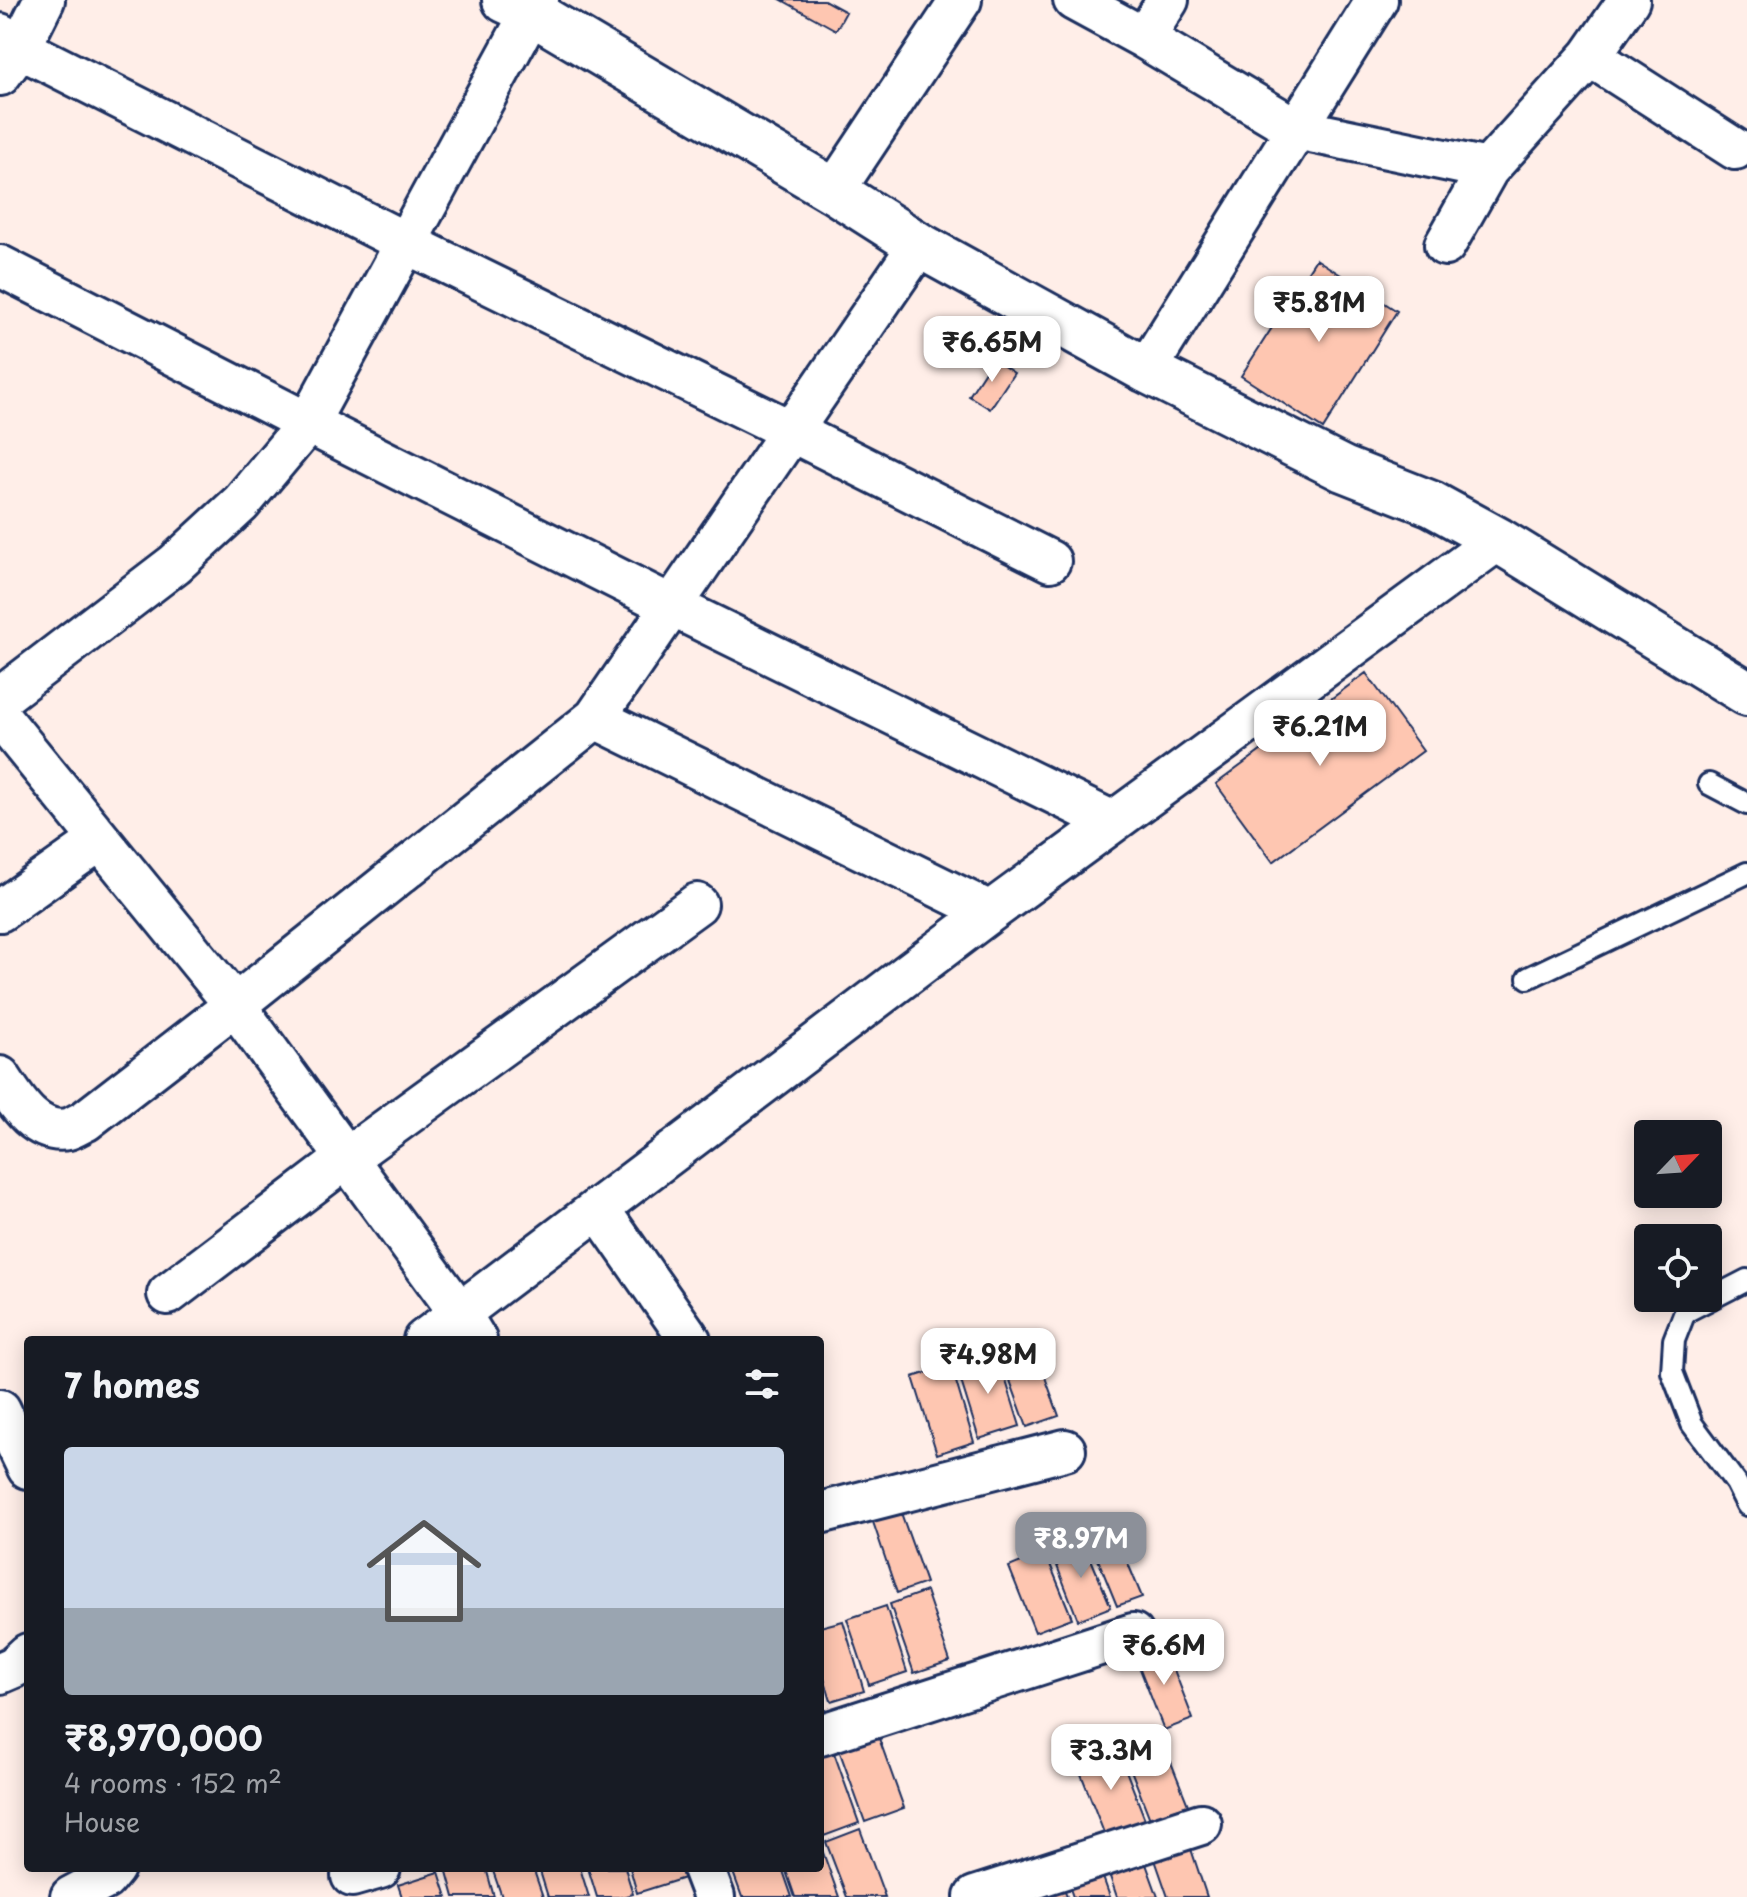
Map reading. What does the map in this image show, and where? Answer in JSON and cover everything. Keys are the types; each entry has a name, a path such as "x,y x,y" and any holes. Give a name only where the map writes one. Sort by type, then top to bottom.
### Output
{"street":[{"path":"44,0 7,52 406,243 1050,561"},
{"path":"834,191 961,0"},
{"path":"1074,0 1296,129 1488,169"},
{"path":"1144,38 1168,0"},
{"path":"1146,370 1377,0"},
{"path":"1445,245 1488,169 1590,56 1629,0"},
{"path":"0,698 175,564 241,503 308,423 406,243 525,4 919,245 1146,370 1343,469 1432,504 1498,540 1747,693"},
{"path":"1590,56 1735,149"},
{"path":"0,1077 22,1110 48,1128 68,1129 85,1121 595,718 919,245"},
{"path":"0,266 672,606 1113,822"},
{"path":"437,1336 468,1326 598,1208 990,912 1498,540"},
{"path":"0,717 235,1005 468,1326"},
{"path":"595,718 990,912"},
{"path":"0,911 100,840"},
{"path":"168,1294 347,1158 697,904"},
{"path":"598,1208 687,1336"},
{"path":"0,1411 24,1460"},
{"path":"824,1512 1065,1450"},
{"path":"824,1734 1133,1634"},
{"path":"975,1897 1201,1824"},
{"path":"71,1897 105,1879 111,1872"},
{"path":"705,1872 714,1897"}],"lane":[{"path":"1709,784 1747,804"},
{"path":"1528,978 1747,873"},
{"path":"1747,1280 1685,1312 1674,1340 1672,1372 1692,1424 1736,1483 1747,1505"}],"building":[{"path":"782,0 824,0 846,12 836,30"},
{"path":"1316,259 1397,311 1323,429 1241,376"},
{"path":"993,359 1014,373 990,409 969,396"},
{"path":"1366,673 1423,751 1273,862 1216,784"},
{"path":"1032,1341 1059,1416 1027,1427 1000,1353"},
{"path":"997,1352 1020,1426 979,1439 956,1365"},
{"path":"951,1365 974,1442 937,1454 913,1377"},
{"path":"900,1510 926,1583 897,1593 872,1519"},
{"path":"1114,1530 1142,1597 1117,1606 1090,1540"},
{"path":"1083,1540 1111,1607 1078,1620 1052,1553"},
{"path":"1045,1552 1072,1618 1035,1632 1009,1567"},
{"path":"926,1591 950,1661 914,1673 890,1604"},
{"path":"886,1606 907,1672 869,1685 847,1619"},
{"path":"843,1621 864,1691 831,1701 824,1678 824,1626"},
{"path":"1164,1644 1193,1719 1164,1730 1135,1656"},
{"path":"876,1730 904,1808 865,1822 837,1744"},
{"path":"1159,1732 1188,1805 1150,1819 1122,1747"},
{"path":"1116,1745 1146,1822 1106,1838 1076,1761"},
{"path":"833,1750 859,1823 824,1836 824,1753"},
{"path":"860,1829 885,1897 847,1897 826,1842"},
{"path":"1189,1843 1207,1897 1168,1897 1153,1854"},
{"path":"1142,1853 1158,1897 1117,1897 1106,1865"},
{"path":"824,1855 839,1897 795,1897 786,1872 824,1872"},
{"path":"1099,1866 1110,1897 1073,1897 1066,1877"},
{"path":"439,1872 447,1897 402,1897 398,1885"},
{"path":"447,1872 487,1872 494,1897 454,1897"},
{"path":"493,1872 534,1872 543,1897 502,1897"},
{"path":"540,1872 581,1872 589,1897 548,1897"},
{"path":"589,1872 626,1872 633,1894 597,1897"},
{"path":"631,1872 682,1872 684,1878 637,1893"},
{"path":"733,1872 783,1872 792,1897 742,1897"},
{"path":"1062,1881 1067,1897 1021,1897"}]}
